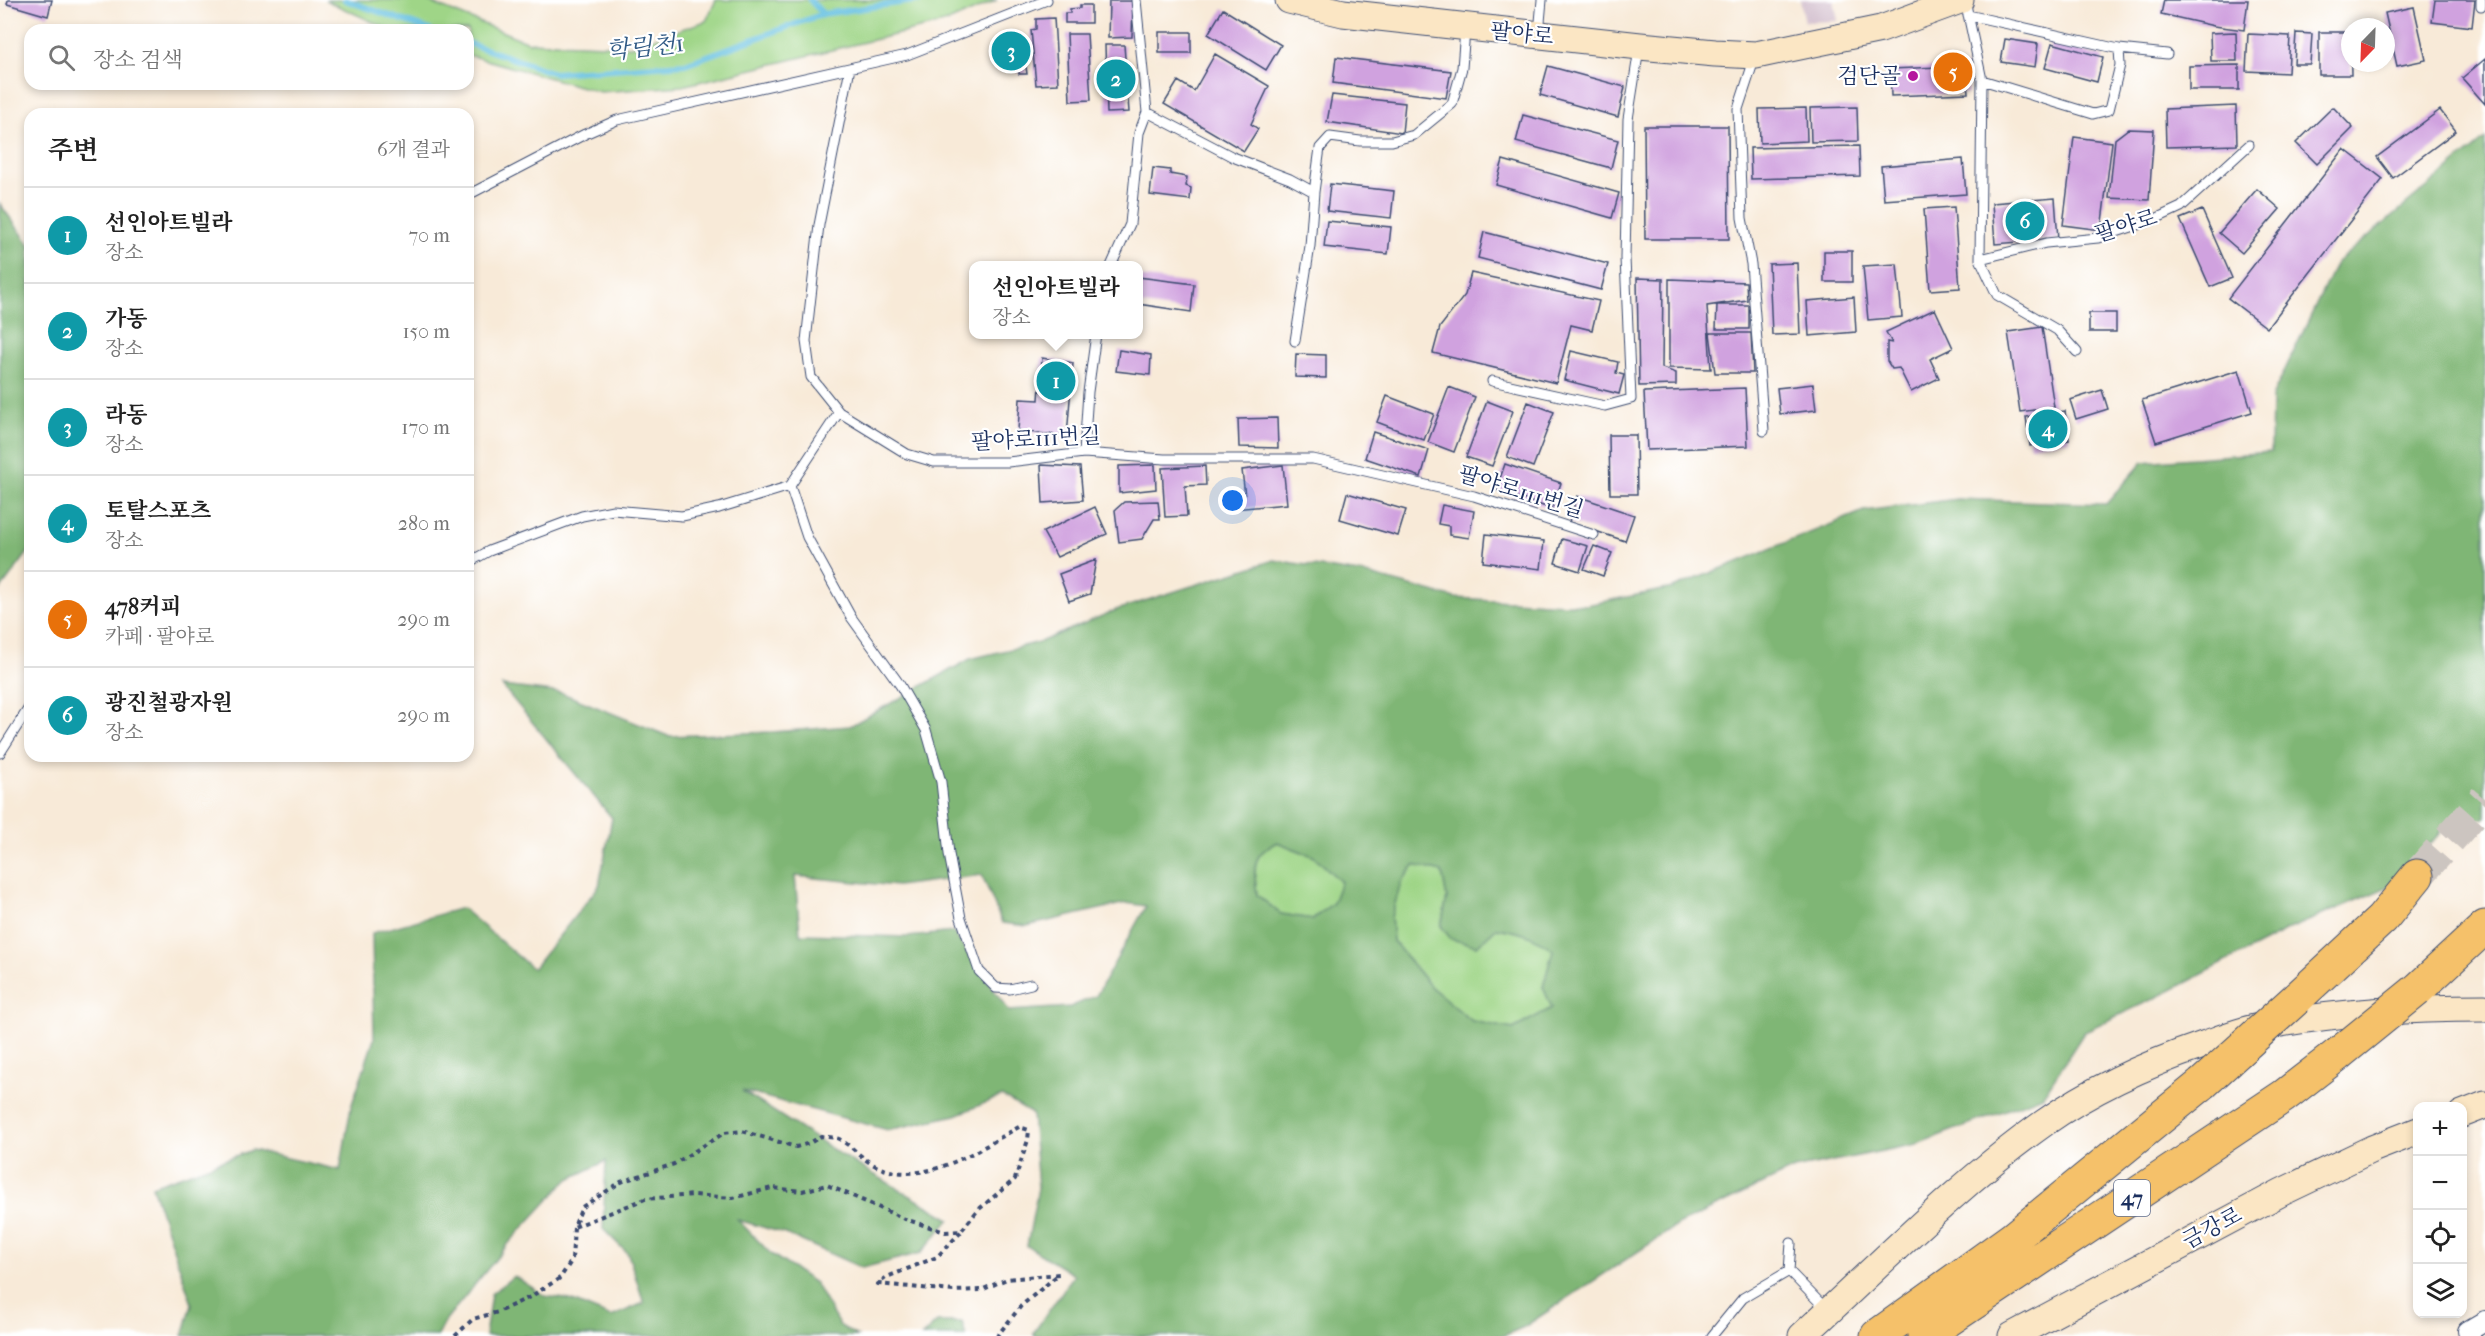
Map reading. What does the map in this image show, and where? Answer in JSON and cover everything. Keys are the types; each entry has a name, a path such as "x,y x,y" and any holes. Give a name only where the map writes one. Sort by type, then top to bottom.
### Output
{"highway":[{"name":"47","path":"1876,1336 2012,1239 2202,1084 2382,919 2417,876"},
{"name":"47","path":"1924,1336 2284,1096 2417,990 2485,927"}],"main road":[{"name":"팔야로","path":"1289,0 1343,13 1539,36 1715,53 1756,54 1881,29 1964,8"},
{"path":"1802,1336 1979,1173 2045,1122 2109,1084 2176,1054 2253,1028 2332,1016 2430,1008 2485,1008"},
{"path":"2467,1112 2485,1105"},
{"name":"금강로","path":"2012,1336 2282,1192 2372,1149 2413,1133"}],"lane":[{"path":"474,192 585,134 617,120 907,55 1047,0"},
{"path":"1113,261 1130,224 1139,133 1147,112 1136,0"},
{"path":"1539,36 1542,0"},
{"path":"1965,0 1964,8 1982,80 1980,258 1997,295 2057,330 2077,352"},
{"path":"1964,8 2118,49 2168,54"},
{"path":"1295,340 1311,246 1314,192 1320,148 1330,138 1392,141 1414,135 1452,104 1462,68 1465,27"},
{"path":"1492,381 1605,406 1631,399 1625,258 1628,130 1640,46"},
{"path":"1982,80 2093,114 2109,110 2120,65 2118,49"},
{"path":"1756,54 1738,109 1742,218 1752,264 1764,431"},
{"name":"팔야로111번길","path":"850,68 819,225 806,341 812,377 839,412 907,454 934,462 1008,462 1084,453 1164,459 1313,459 1474,496 1594,535"},
{"path":"1147,112 1233,157 1290,179 1314,192"},
{"name":"팔야로","path":"1980,258 2046,243 2098,238 2153,220 2181,207 2249,145"},
{"path":"1084,453 1088,392 1095,339"},
{"path":"474,559 489,551 582,516 613,510 682,516 719,508 790,486 839,412"},
{"path":"790,486 807,537 851,617 900,685 926,730 941,782 949,854 961,918 979,971 996,988 1010,989 1031,984"},
{"path":"0,753 24,715"},
{"path":"1791,1243 1789,1271 1829,1311"},
{"path":"1712,1336 1743,1298 1789,1271"}],"path":[{"path":"455,1336 474,1319 498,1312 560,1278 572,1260 574,1227 582,1208 621,1182 674,1164 724,1133 742,1131 796,1147 810,1143 820,1136 838,1139 877,1166 902,1173 924,1171 965,1157 1019,1127 1029,1130 1015,1179 978,1210 937,1257 887,1277 878,1284 953,1291 981,1290 1007,1279 1059,1274 1021,1306 997,1336"},
{"path":"574,1227 645,1200 694,1195 733,1198 772,1188 802,1191 827,1185 905,1219 945,1232 961,1231"}],"shaded area":[{"path":"1800,0 1834,0 1838,21 1805,22"}],"green space":[{"path":"325,0 424,0 528,42 631,46 706,21 716,0 997,0 948,22 682,86 600,92 474,57 474,24 377,24"},
{"path":"2485,139 2485,818 2444,828 2397,883 2287,930 2170,991 2085,1031 2043,1096 1917,1144 1794,1169 1678,1225 1524,1327 1503,1336 1034,1336 1034,1332 1074,1275 1027,1246 1038,1188 1032,1114 1002,1096 956,1115 888,1130 742,1091 846,1158 950,1219 921,1253 862,1268 786,1234 738,1220 771,1254 815,1283 839,1325 857,1336 485,1336 491,1294 514,1276 545,1296 570,1300 611,1317 644,1303 628,1254 603,1229 606,1161 567,1180 509,1243 444,1322 437,1336 183,1336 192,1304 152,1186 252,1150 340,1170 351,1107 374,1039 372,933 462,908 533,969 599,886 612,818 502,686 562,693 668,736 850,726 970,659 1040,642 1116,610 1274,560 1366,574 1455,598 1586,605 1673,588 1864,511 1957,499 2106,504 2143,462 2271,452 2272,397 2336,263","holes":["1277,842 1315,857 1341,882 1333,903 1313,919 1281,914 1257,895 1255,870 1258,858 1262,852","1414,865 1442,872 1447,898 1441,926 1451,939 1477,946 1496,928 1526,935 1553,950 1543,987 1552,1008 1513,1029 1472,1021 1431,987 1393,941 1391,917 1401,883","982,875 1002,923 1027,926 1126,903 1146,906 1096,996 1070,1007 1009,1011 953,932 908,937 800,934 795,876 897,886"]},
{"path":"0,204 24,237 24,558 0,590"},
{"path":"1277,842 1315,857 1341,882 1333,903 1312,919 1281,914 1257,895 1255,870 1258,858 1262,852"},
{"path":"1414,865 1442,872 1447,898 1441,926 1477,946 1496,928 1526,935 1554,950 1543,987 1552,1008 1513,1029 1472,1021 1431,987 1393,941 1391,917 1401,883"},
{"path":"937,1322 962,1322 966,1336 922,1336"}],"building":[{"path":"8,0 52,0 48,16 7,4"},
{"path":"2164,0 2248,0 2244,30 2161,14"},
{"path":"2435,0 2475,0 2472,27 2432,22"},
{"path":"1109,1 1133,1 1132,37 1108,38"},
{"path":"1080,5 1091,5 1091,23 1065,23 1065,13 1070,13 1070,9 1080,8"},
{"path":"2414,7 2426,60 2397,66 2395,18 2386,18 2385,13"},
{"path":"1223,9 1281,45 1266,70 1208,34"},
{"path":"1054,18 1058,84 1036,85 1031,30 1036,29 1036,19"},
{"path":"1159,32 1191,32 1191,53 1159,53"},
{"path":"2236,32 2237,61 2211,61 2210,33"},
{"path":"2319,32 2341,32 2341,72 2351,72 2351,75 2319,75"},
{"path":"2296,33 2312,34 2310,64 2294,64"},
{"path":"1067,34 1087,34 1091,100 1070,101"},
{"path":"2248,34 2290,36 2288,73 2246,71"},
{"path":"1000,38 1022,38 1027,74 1019,74 1018,66 998,64"},
{"path":"2005,39 2038,44 2035,67 2001,62"},
{"path":"2052,43 2103,57 2097,82 2045,68"},
{"path":"1105,45 1124,45 1129,112 1107,113"},
{"path":"1215,54 1269,86 1251,124 1258,129 1244,151 1164,104 1178,81 1194,91"},
{"path":"1336,57 1451,71 1446,98 1333,83"},
{"path":"2485,59 2485,104 2462,78"},
{"path":"2239,65 2239,90 2189,90 2189,66"},
{"path":"1548,66 1625,87 1618,117 1540,95"},
{"path":"1966,66 1968,93 1891,96 1890,69"},
{"path":"1332,95 1405,103 1402,133 1327,122"},
{"path":"2236,106 2237,145 2166,147 2165,109"},
{"path":"1857,107 1858,141 1811,142 1810,108"},
{"path":"2333,107 2353,128 2317,164 2296,143"},
{"path":"1806,108 1807,141 1760,143 1759,109"},
{"path":"2440,110 2456,131 2393,178 2377,157"},
{"path":"1523,115 1618,140 1611,168 1516,142"},
{"path":"1644,126 1728,126 1729,239 1645,239"},
{"path":"2128,129 2154,130 2149,200 2109,198 2115,139"},
{"path":"2074,137 2112,142 2101,230 2063,225"},
{"path":"1859,146 1860,176 1751,179 1750,148"},
{"path":"2344,149 2383,179 2267,328 2228,298"},
{"path":"1963,159 1966,194 1884,200 1881,166"},
{"path":"1503,160 1619,193 1612,218 1496,185"},
{"path":"1153,168 1170,170 1170,174 1187,177 1186,186 1191,188 1190,200 1150,195"},
{"path":"1330,184 1394,191 1391,218 1327,211"},
{"path":"2257,189 2280,209 2242,253 2219,233"},
{"path":"2055,198 2058,239 1995,244 1992,203"},
{"path":"1954,207 1960,288 1930,290 1924,209"},
{"path":"2202,210 2232,278 2210,287 2180,219"},
{"path":"1327,221 1391,227 1388,254 1324,247"},
{"path":"1484,232 1608,264 1601,290 1478,258"},
{"path":"1824,251 1852,251 1852,282 1824,282"},
{"path":"1797,263 1800,334 1772,335 1769,264"},
{"path":"1897,264 1902,317 1868,320 1863,266"},
{"path":"1471,273 1599,301 1592,330 1571,325 1556,383 1433,353 1440,327 1465,295"},
{"path":"1143,278 1194,284 1191,312 1143,305"},
{"path":"1637,278 1663,279 1662,368 1676,373 1676,385 1639,386"},
{"path":"1669,279 1746,282 1747,300 1707,306 1711,369 1669,368"},
{"path":"1854,297 1856,332 1809,336 1807,301"},
{"path":"1717,305 1749,305 1749,329 1716,329"},
{"path":"1935,309 1953,348 1930,359 1939,378 1911,392 1899,368 1892,369 1887,361 1887,342 1892,343 1886,332"},
{"path":"2089,313 2116,313 2116,332 2089,332"},
{"path":"2042,327 2054,407 2020,412 2008,332"},
{"path":"1710,333 1751,333 1753,373 1715,373"},
{"path":"1119,350 1151,355 1150,375 1116,371"},
{"path":"1571,351 1618,362 1616,373 1624,375 1619,394 1564,380"},
{"path":"1296,354 1326,355 1326,378 1295,377"},
{"path":"1042,358 1073,363 1067,436 1018,431 1020,399 1039,400"},
{"path":"2239,370 2252,412 2156,442 2142,400"},
{"path":"1813,384 1816,410 1780,414 1777,388"},
{"path":"1449,387 1475,397 1454,452 1428,442"},
{"path":"1745,388 1748,446 1647,450 1644,392"},
{"path":"2102,390 2108,409 2076,419 2070,400"},
{"path":"1387,396 1434,414 1424,440 1377,422"},
{"path":"1487,401 1513,411 1492,466 1466,457"},
{"path":"1528,402 1554,412 1533,467 1507,457"},
{"path":"2065,411 2069,440 2030,446 2026,417"},
{"path":"1277,418 1278,448 1239,447 1238,419"},
{"path":"1373,432 1429,450 1421,477 1365,458"},
{"path":"1609,435 1636,435 1637,494 1610,494"},
{"path":"1505,464 1561,483 1552,509 1496,490"},
{"path":"1041,465 1080,467 1083,500 1043,503"},
{"path":"1155,465 1156,489 1119,493 1119,466"},
{"path":"1283,465 1287,504 1234,509 1232,497 1245,496 1242,470"},
{"path":"1205,466 1206,485 1185,486 1187,516 1165,517 1162,468"},
{"path":"1347,493 1406,510 1398,536 1340,519"},
{"path":"1577,496 1634,515 1625,541 1569,522"},
{"path":"1158,501 1160,519 1154,519 1142,539 1119,542 1115,510 1124,502"},
{"path":"1442,505 1474,511 1469,538 1449,535 1449,526 1438,524"},
{"path":"1095,507 1107,534 1057,557 1043,532"},
{"path":"1486,534 1544,541 1541,569 1483,562"},
{"path":"1562,539 1588,546 1580,571 1555,563"},
{"path":"1594,546 1612,553 1603,576 1584,569"},
{"path":"1096,560 1090,594 1069,601 1059,574"}],"waterway":[{"name":"학림천1","path":"345,0 413,24"},
{"path":"810,0 823,14"},
{"name":"학림천1","path":"474,45 554,73 685,64 823,14 920,0"}],"tunnel":[{"path":"2417,876 2485,799"}],"place":[{"name":"라동","path":"1011,51"},
{"name":"478커피","path":"1953,72"},
{"name":"검단골","path":"1913,76"},
{"name":"가동","path":"1116,79"},
{"name":"광진철광자원","path":"2025,221"},
{"name":"선인아트빌라","path":"1056,381"},
{"name":"토탈스포츠","path":"2048,429"}]}
